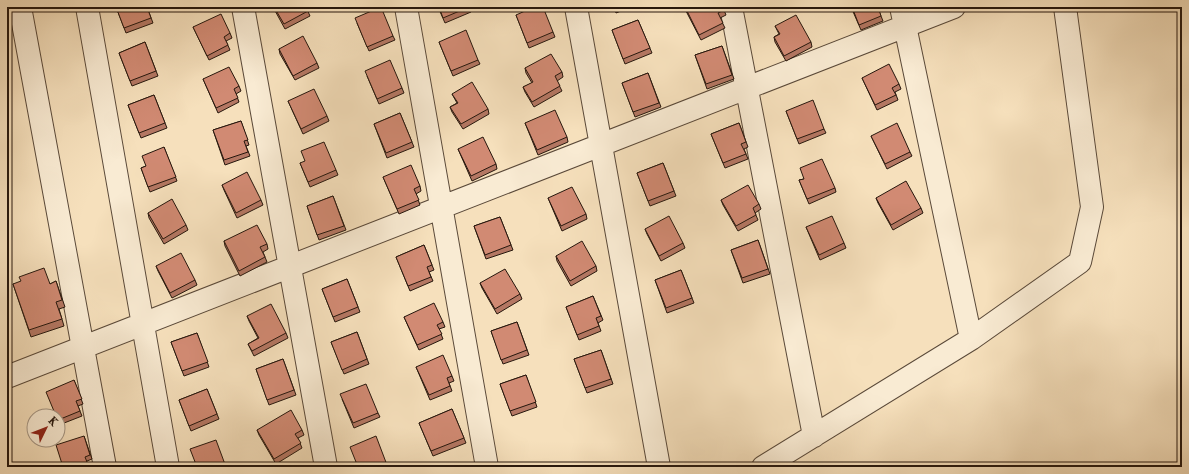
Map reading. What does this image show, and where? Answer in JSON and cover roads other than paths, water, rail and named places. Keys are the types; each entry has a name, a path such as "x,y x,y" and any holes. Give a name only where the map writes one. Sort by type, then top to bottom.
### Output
{"street":[{"path":"20,7 105,467"},
{"path":"87,7 168,467"},
{"path":"243,7 326,467"},
{"path":"406,7 487,467"},
{"path":"576,7 660,467"},
{"path":"731,7 814,436"},
{"path":"7,377 746,88 903,17 954,7"},
{"path":"764,467 971,339 1080,262 1092,207 1065,7"},
{"path":"903,17 971,339"}]}
